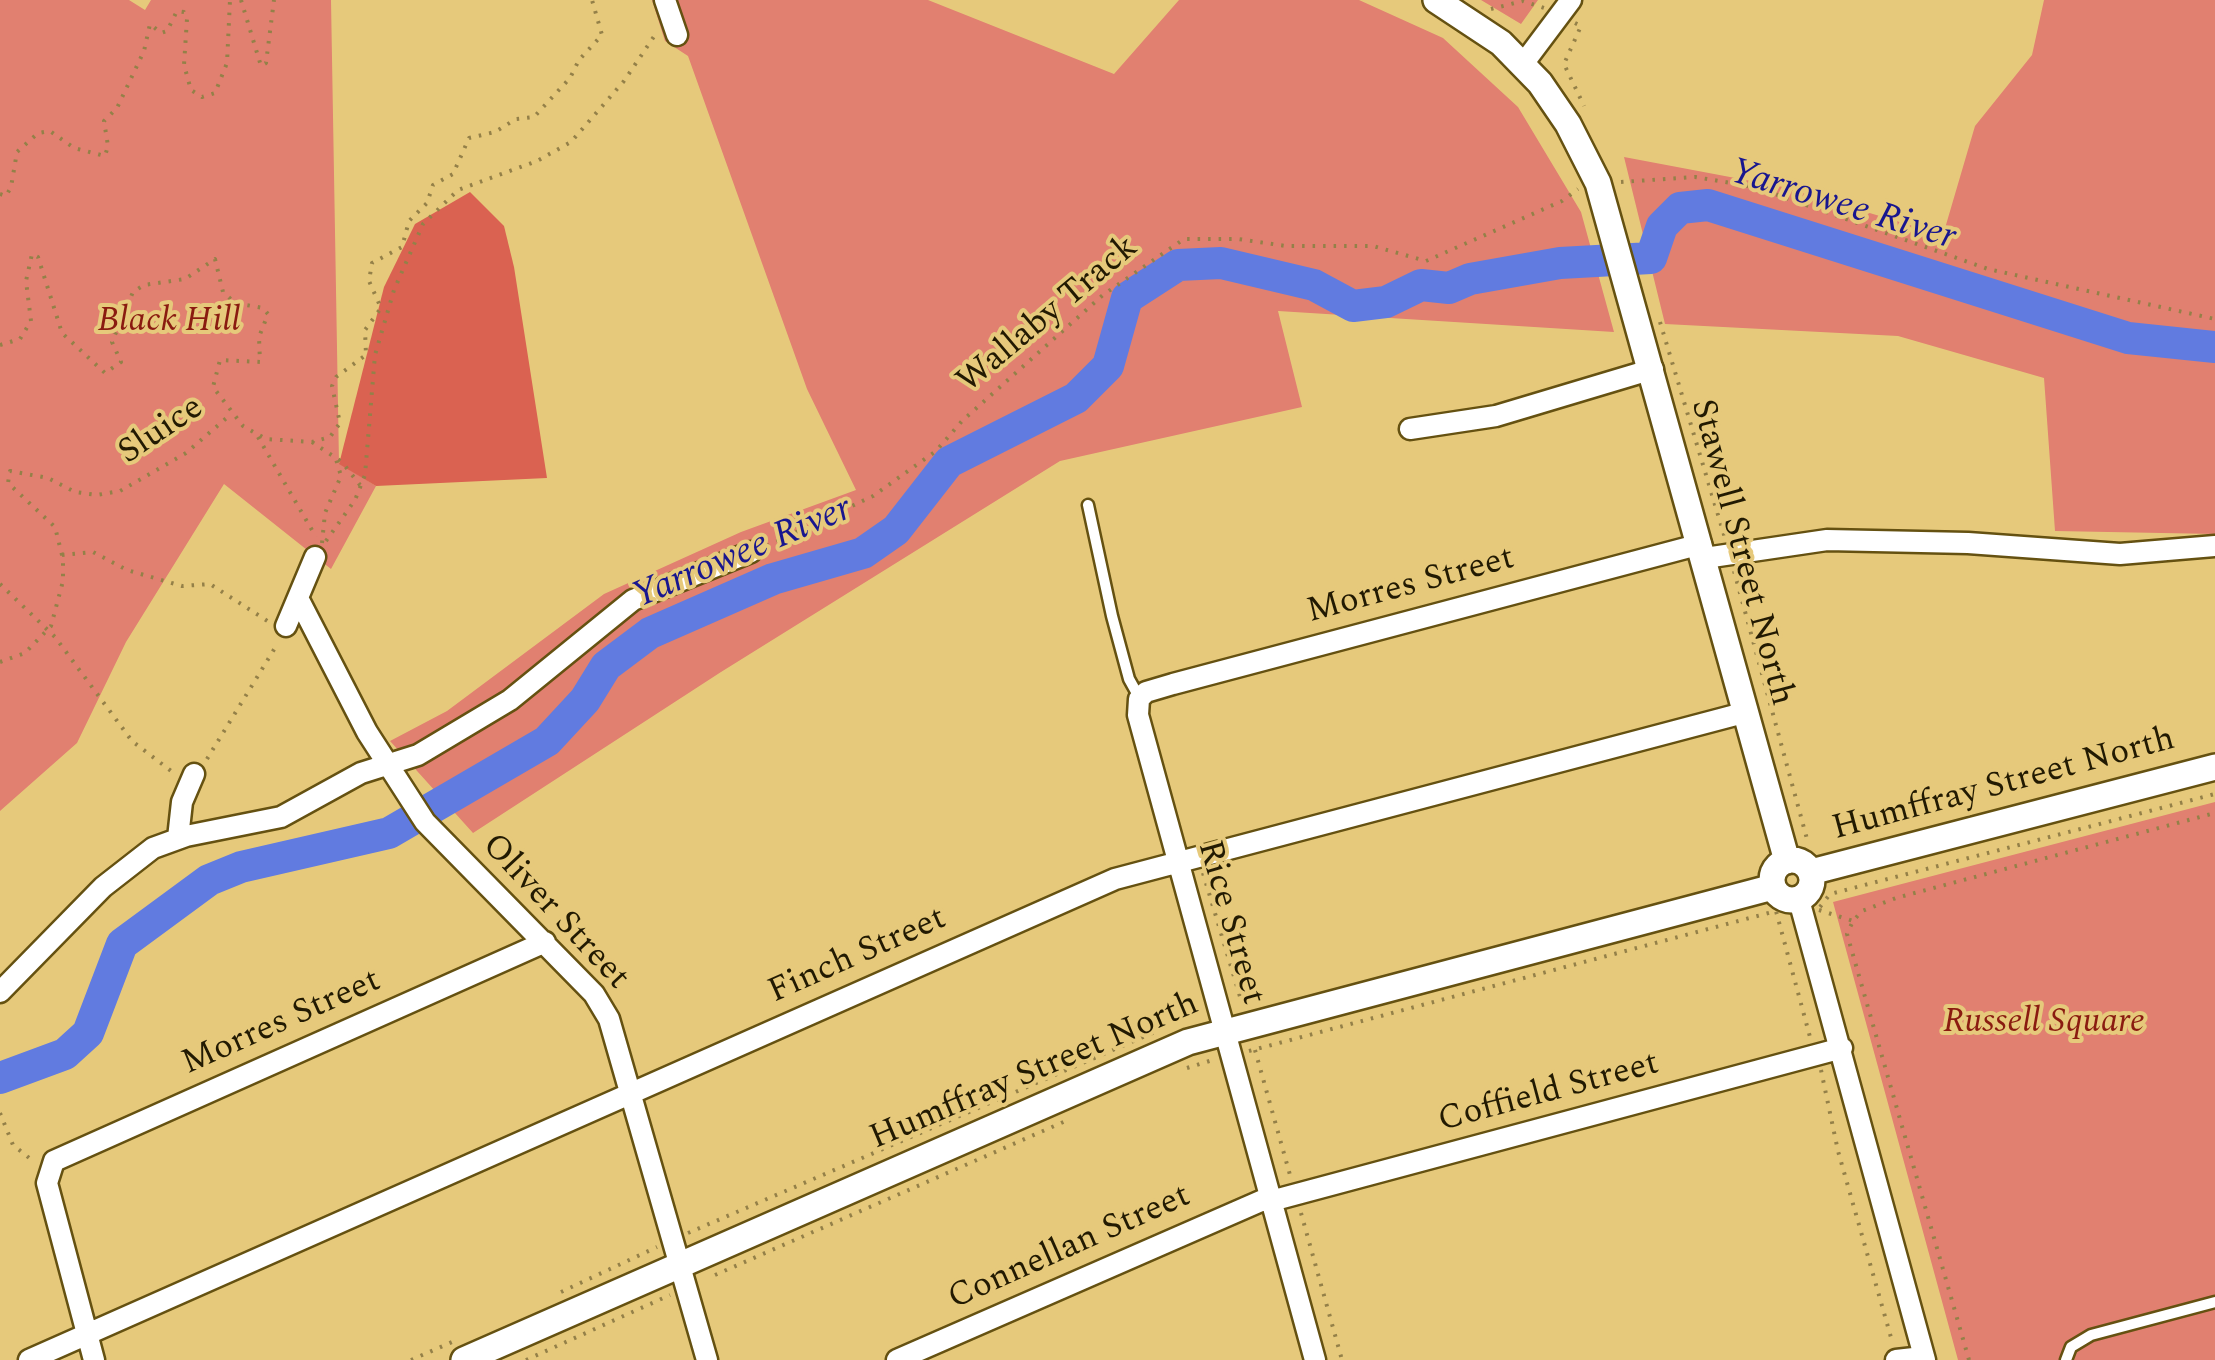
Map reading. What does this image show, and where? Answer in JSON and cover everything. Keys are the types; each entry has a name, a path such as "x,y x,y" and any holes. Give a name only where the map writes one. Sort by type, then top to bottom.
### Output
{"street":[{"name":"Stawell Street North","path":"1436,0 1483,29 1522,64 1568,124 1598,183 1748,712 1798,857"},
{"path":"666,2 678,35"},
{"path":"1522,64 1566,8"},
{"path":"1410,429 1496,416 1653,369"},
{"name":"Morres Street","path":"1139,698 1162,686 1703,551 1827,540 1968,543 2120,554 2215,546"},
{"path":"285,628 318,552"},
{"path":"0,992 103,887 146,852 178,838 281,817 352,777 436,746 510,700 633,600 751,552"},
{"name":"Oliver Street","path":"299,600 388,766 425,822 603,1007 632,1094 707,1360"},
{"name":"Rice Street","path":"1139,698 1138,715 1229,1031 1315,1360"},
{"name":"Finch Street","path":"29,1360 1115,878 1748,712"},
{"name":"Humffray Street North","path":"1798,857 2215,768"},
{"path":"178,838 192,779"},
{"path":"1807,908 1782,898 1773,887 1774,870 1798,857 1812,886 1807,908 1924,1358 1897,1360"},
{"name":"Humffray Street North","path":"464,1360 1146,1058 1229,1031 1773,887"},
{"name":"Morres Street","path":"49,1168 62,1156 544,942"},
{"name":"Coffield Street","path":"1271,1199 1842,1048"},
{"path":"49,1168 47,1183 94,1360"},
{"name":"Connellan Street","path":"897,1360 1271,1199"}],"lane":[{"name":"Rice Street","path":"1088,505 1112,616 1129,679 1139,698"},
{"path":"2066,1360 2071,1347 2091,1335 2215,1302"}],"path":[{"path":"0,194 6,196 18,152 38,132 50,131 74,148 105,156 108,146 104,121 124,94 144,51 150,24 161,33 167,31 177,11 184,12 190,32 184,64 191,90 202,97 216,94 226,64 230,0"},
{"path":"241,0 262,66 266,62 274,0"},
{"path":"0,345 20,339 31,321 26,281 32,254 38,257 62,333 105,373 120,362 112,342 134,292 144,285 185,279 214,259 222,292 235,303 262,308 268,314 259,337 260,362 220,360 213,388 231,414 266,439 312,442 330,437 340,422 332,386 336,377 366,356 365,330 381,308 370,281 372,263 402,248 409,220 427,203 434,185 453,174 469,138 494,132 516,119 534,117 570,78 579,60 602,34 592,0"},
{"path":"318,552 361,486 368,456 375,354 394,290 423,224 458,190 548,156 581,134 648,46 666,2"},
{"path":"1489,10 1526,2 1566,8 1581,26 1564,64 1587,112"},
{"name":"Wallaby Track","path":"751,552 873,496 936,451 962,421 1103,295 1184,239 1238,239 1286,246 1373,246 1426,260 1562,201 1585,184 1685,176 1755,187 1988,269 2215,319"},
{"name":"Sluice","path":"0,467 48,478 75,492 98,495 120,491 186,452 231,414"},
{"path":"256,433 318,552"},
{"path":"312,442 335,456 361,486"},
{"path":"318,552 325,513 341,476 335,456"},
{"path":"0,662 26,653 48,629 63,580 55,527 8,483 10,470"},
{"path":"0,584 48,629 96,686 132,741 192,779 242,707 285,628 210,584 182,586 127,570 93,552 62,555"},
{"path":"1778,920 1830,894 2215,794"},
{"path":"1969,1360 1847,934 1862,910 1896,898 2215,813"},
{"path":"1203,872 1241,1000"},
{"path":"1807,908 1853,921"},
{"path":"1255,1050 1776,911 1897,1360"},
{"path":"1178,1071 1229,1031 1248,1002"},
{"path":"526,1360 680,1264 1169,1026"},
{"path":"1229,1031 1255,1050 1342,1360"},
{"path":"0,1113 16,1150 49,1168"},
{"path":"680,1264 1080,1114"}],"green space":[{"name":"Black Hill","path":"0,0 129,0 145,10 151,0 331,0 339,463 376,486 331,569 224,484 126,642 77,743 0,811"},
{"path":"652,0 928,0 1114,74 1179,0 1359,0 1443,38 1518,107 1581,212 1614,332 1278,311 1302,407 1060,461 721,672 473,833 390,741 447,711 604,594 741,532 856,490 807,389 688,56 665,41"},
{"path":"1481,0 1538,0 1521,24"},
{"path":"2044,0 2215,0 2215,534 2055,531 2044,378 1898,336 1665,324 1624,157 1783,187 1943,235 1975,126 2032,55"},
{"name":"Russell Square","path":"2215,802 2215,1360 1958,1360 1833,902"}],"shaded area":[{"path":"470,192 504,226 547,478 376,486 339,464 384,287 415,224"}],"waterway":[{"name":"Yarrowee River","path":"0,1078 65,1054 88,1033 122,944 209,880 241,867 389,833 547,741 585,700 606,666 650,633 773,579 863,553 896,530 949,462 1076,398 1108,366 1127,298 1178,265 1221,263 1314,285 1353,306 1386,302 1421,285 1449,288 1470,279 1560,263 1651,258 1662,226 1680,208 1708,205 2128,338 2215,347"}]}
